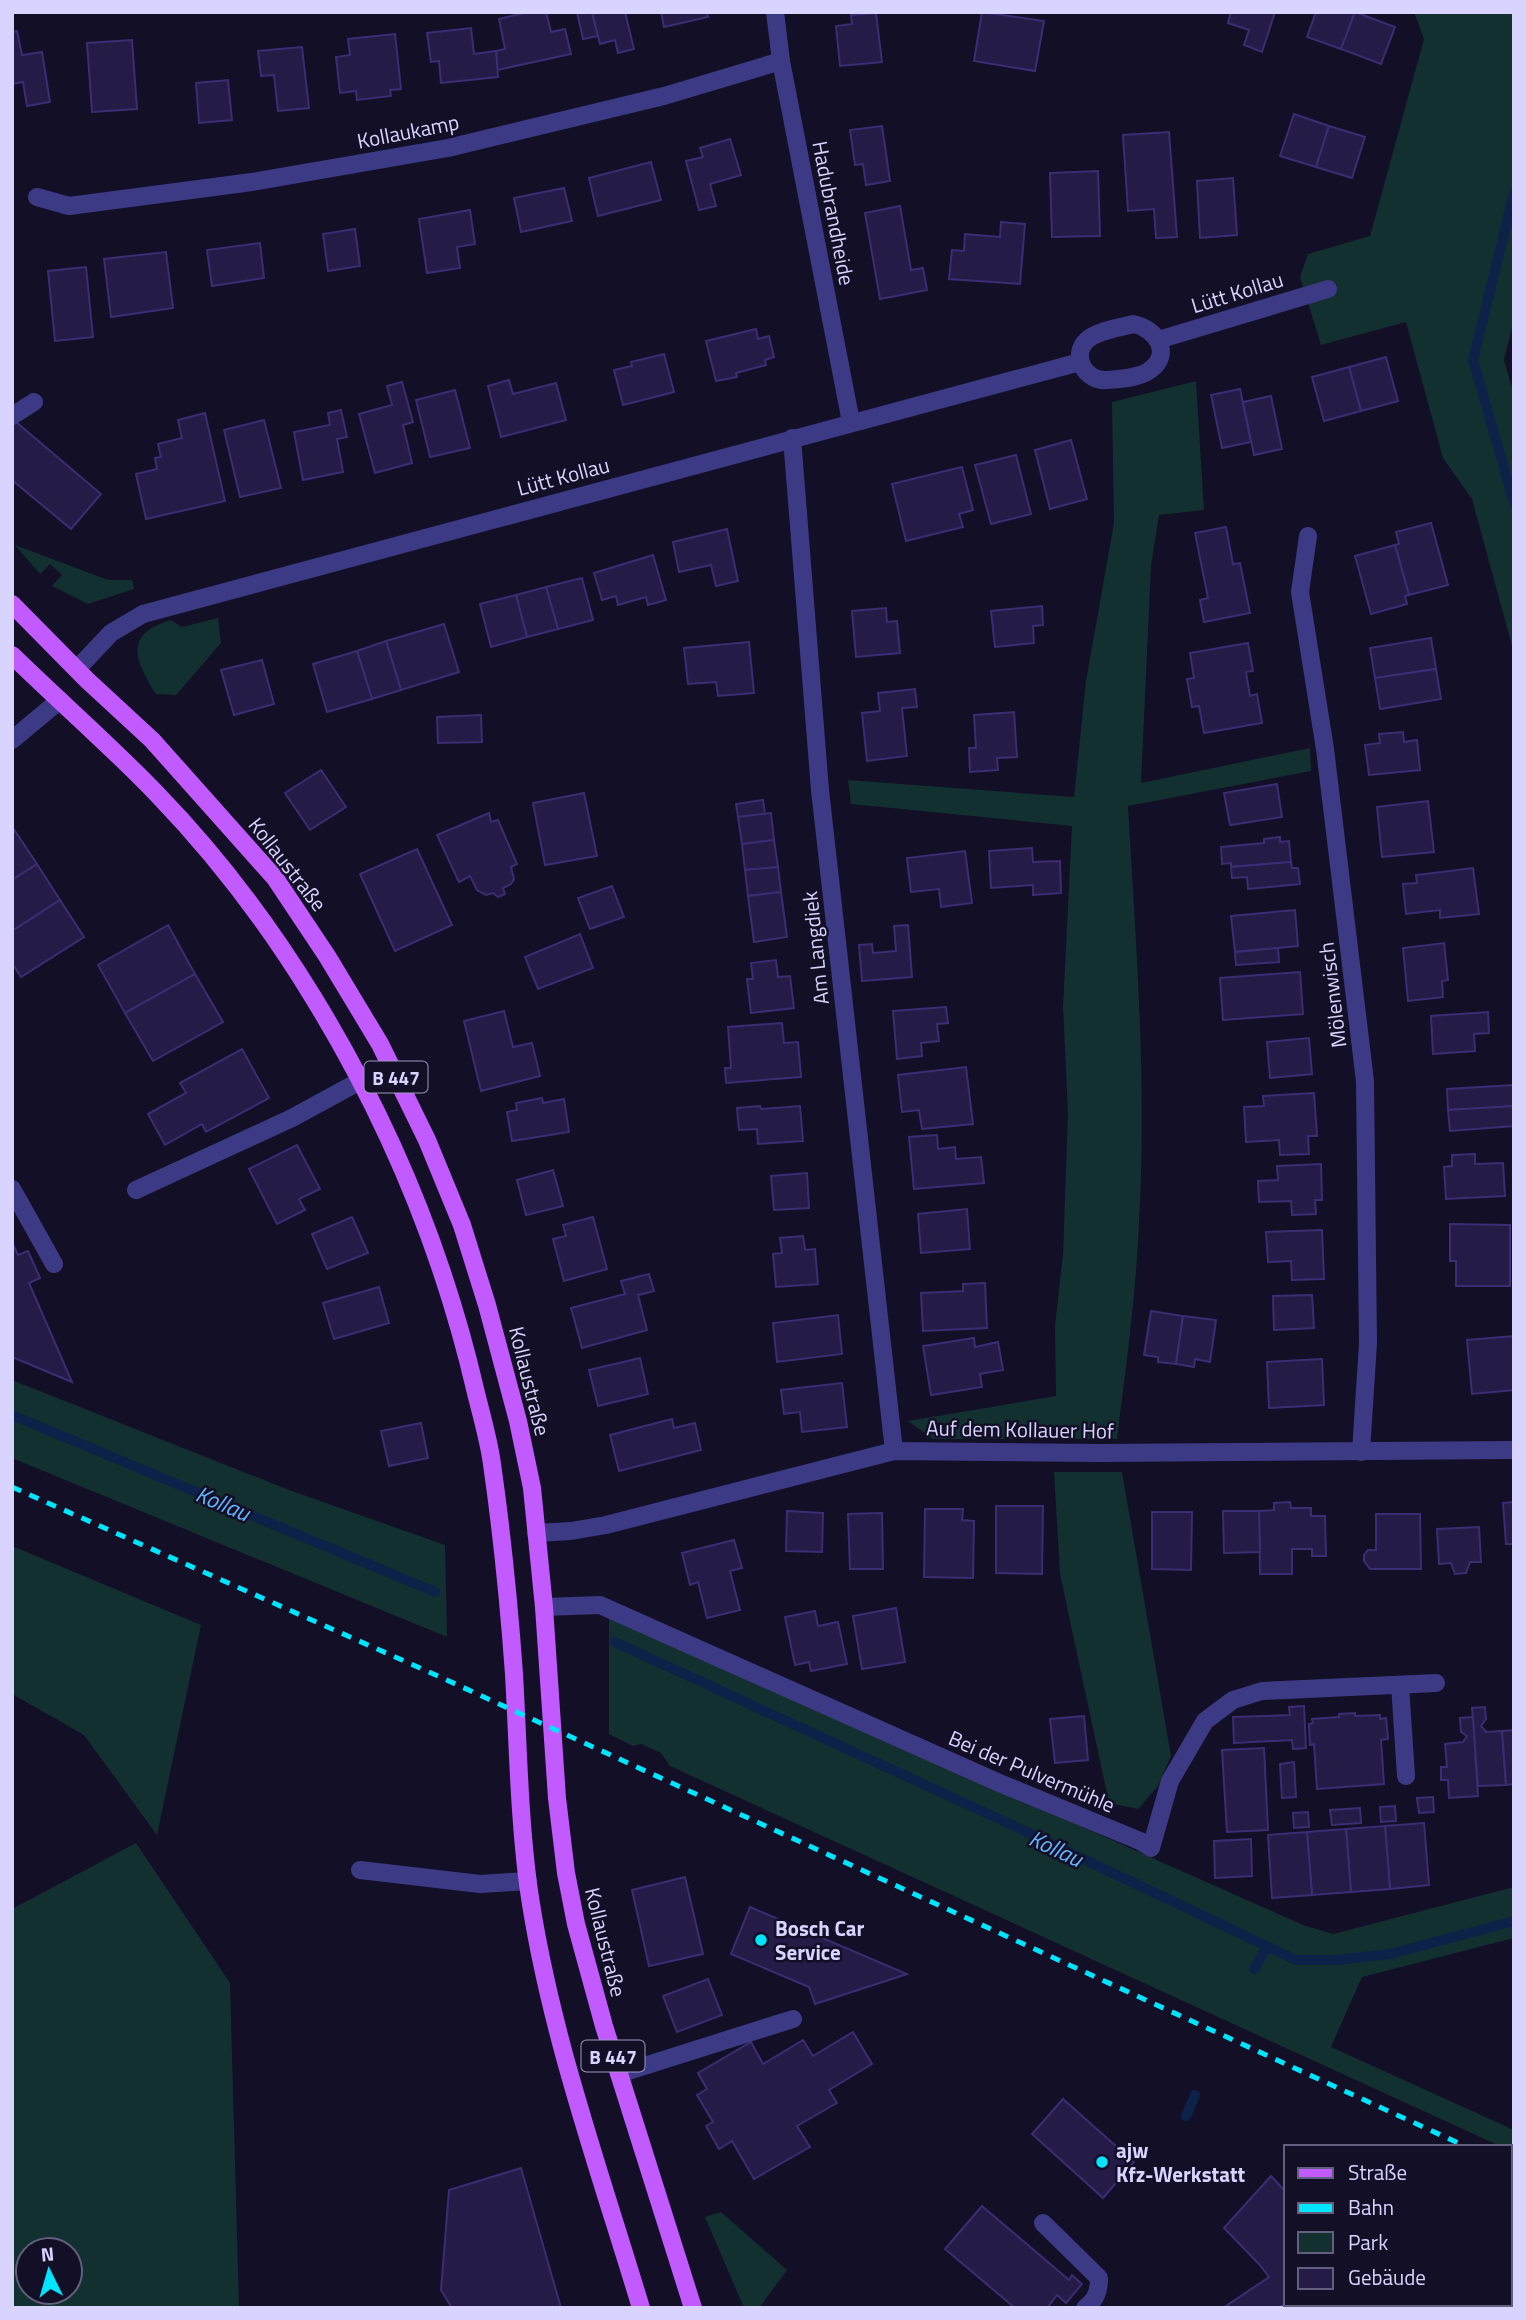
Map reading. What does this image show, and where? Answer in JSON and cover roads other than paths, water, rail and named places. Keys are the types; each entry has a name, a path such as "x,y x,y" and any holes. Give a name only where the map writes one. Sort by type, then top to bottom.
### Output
{"main road":[{"name":"Kollaustraße","path":"12,604 152,740 275,878 327,956 380,1044 427,1140 462,1225 518,1420 532,1488 544,1607 556,1786 566,1873 576,1924 619,2074 693,2308"},
{"name":"B 447","path":"12,655 158,795 216,861 266,926 313,996 360,1081 393,1147 425,1226 466,1349 492,1460 513,1670 528,1881 550,1997 641,2308"}],"street":[{"name":"Hadubrandheide","path":"775,12 781,61 851,422"},
{"name":"Kollaukamp","path":"37,197 69,206 252,182 448,148 664,96 781,61"},
{"name":"Lütt Kollau","path":"1158,340 1328,289"},
{"path":"1141,325 1148,328 1158,340 1160,356 1150,370 1142,374 1099,380 1087,374 1080,362 1081,349 1089,338 1125,326 1141,325"},
{"name":"Lütt Kollau","path":"77,669 111,633 143,614 1080,362"},
{"path":"12,416 34,402"},
{"name":"Am Langdiek","path":"792,438 822,804 894,1451"},
{"name":"Mölenwisch","path":"1308,536 1300,592 1325,749 1365,1081 1368,1343 1361,1452"},
{"path":"12,740 60,700"},
{"path":"136,1191 292,1118 360,1081"},
{"path":"12,1189 54,1264"},
{"name":"Auf dem Kollauer Hof","path":"536,1533 606,1525 894,1451 1514,1450"},
{"name":"Bei der Pulvermühle","path":"544,1607 600,1605 1151,1848 1170,1781 1205,1721 1233,1700 1262,1691 1436,1683"},
{"path":"1400,1685 1406,1776"},
{"path":"360,1870 480,1884 528,1881"},
{"path":"619,2074 793,2019"},
{"path":"1043,2223 1099,2278 1100,2290 1085,2308"}],"waterway":[{"path":"1514,193 1473,360 1514,503"},
{"name":"Kollau","path":"12,1415 435,1592"},
{"name":"Kollau","path":"615,1642 1296,1960 1337,1960 1390,1954 1514,1921"},
{"path":"1254,1969 1267,1947"},
{"path":"1186,2116 1195,2095"}],"railway":[{"path":"12,1487 438,1676 1463,2145"}],"place":[{"name":"Bosch Car Service","path":"761,1940"},
{"name":"ajw Kfz-Werkstatt","path":"1102,2162"}]}
